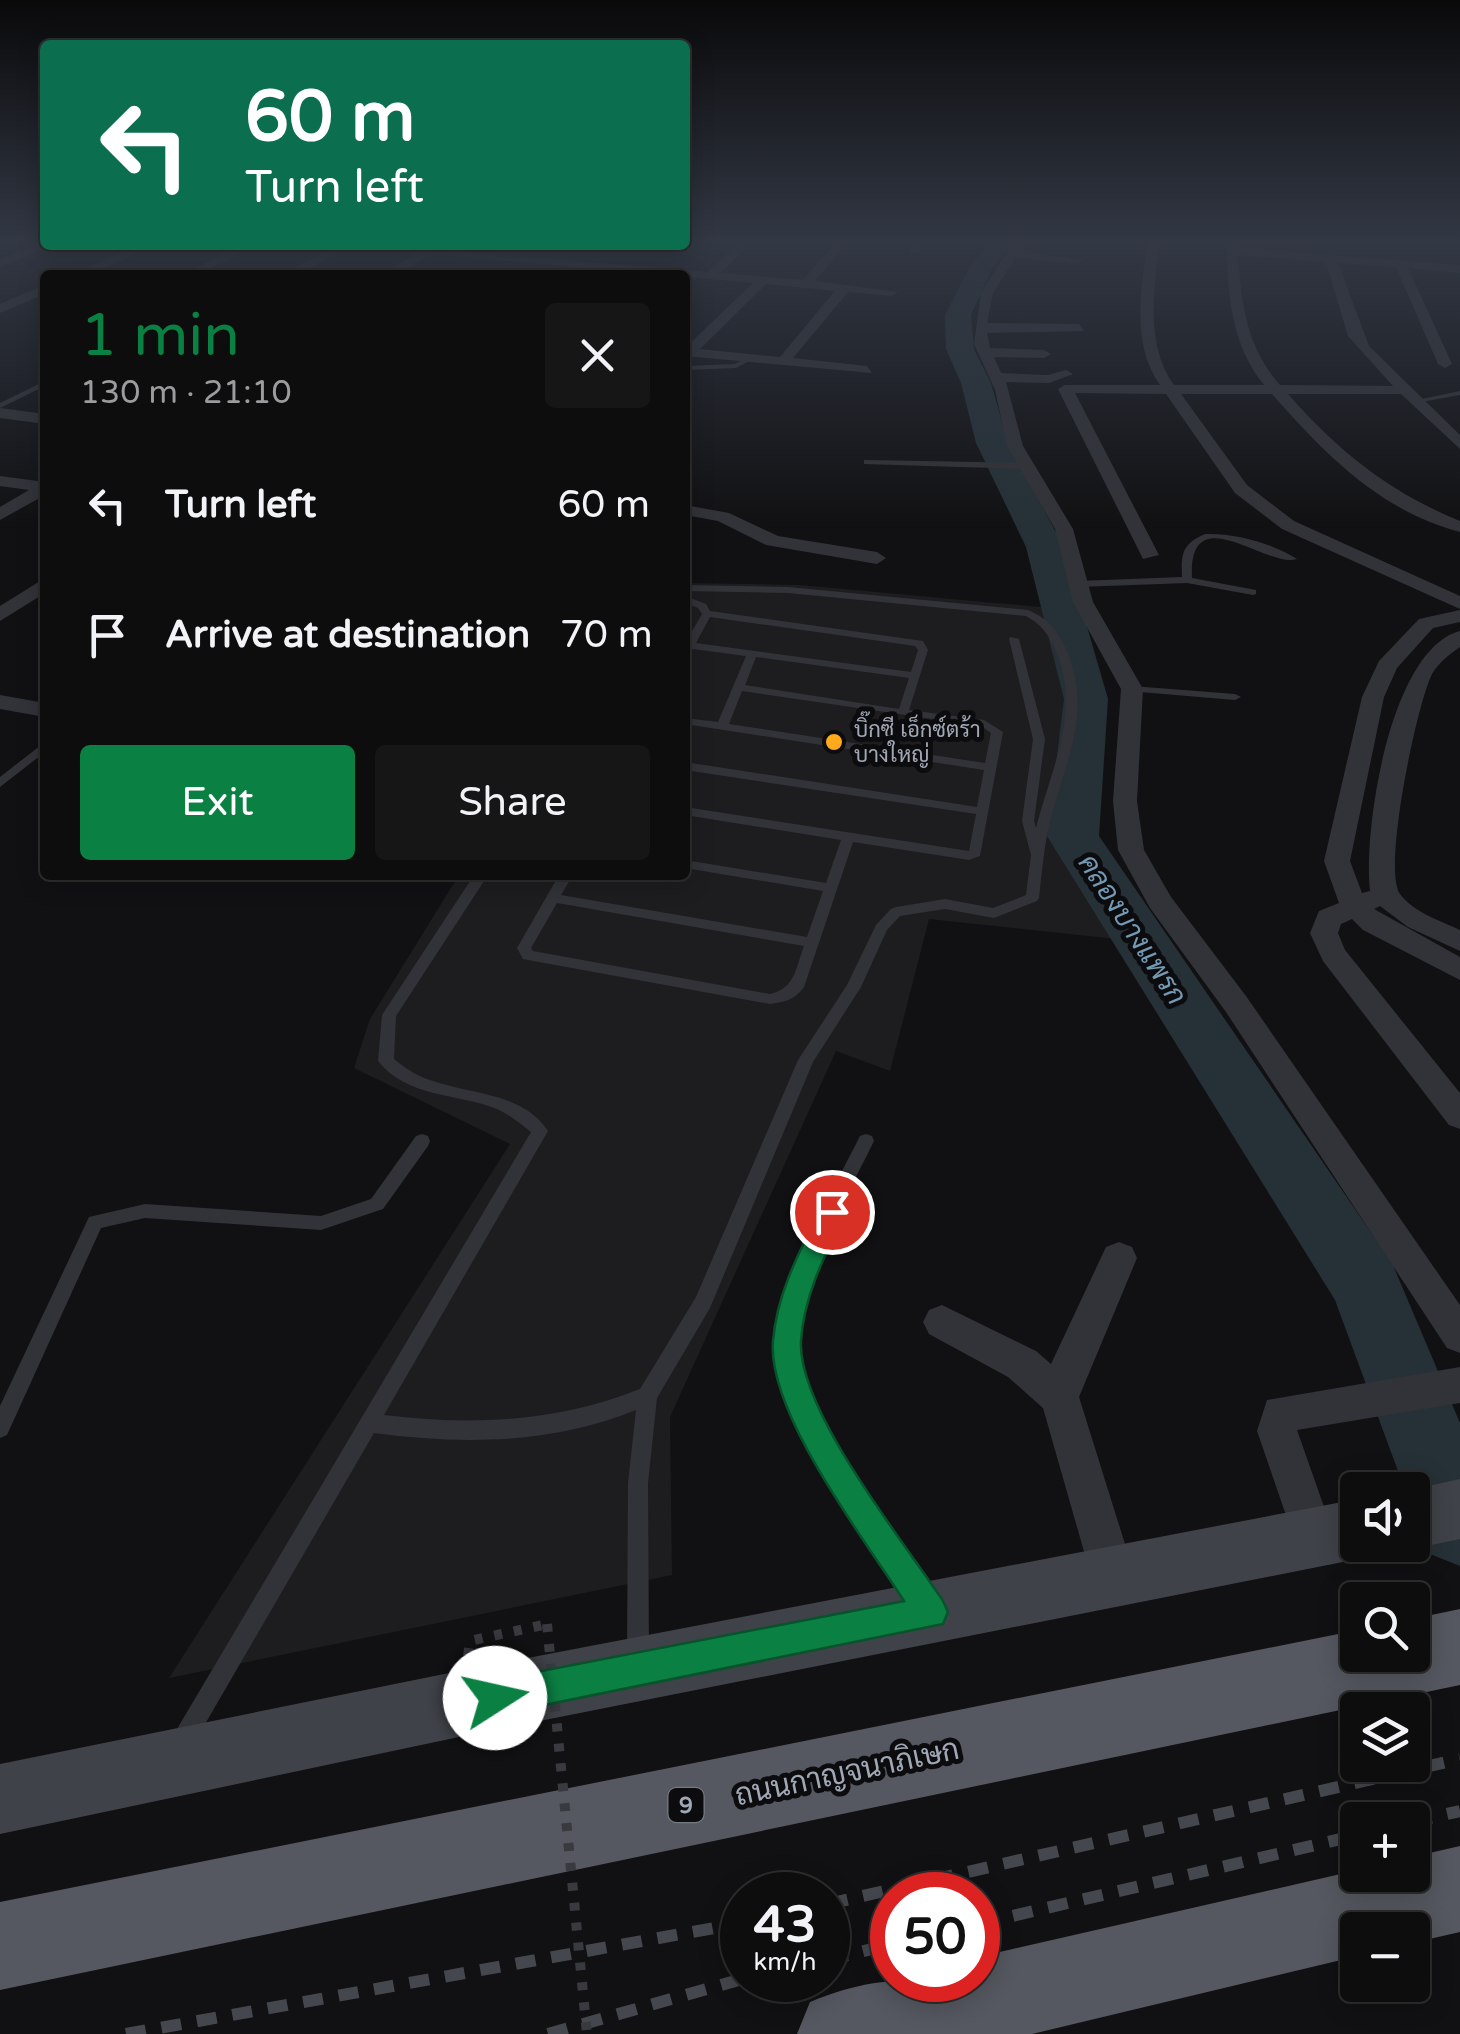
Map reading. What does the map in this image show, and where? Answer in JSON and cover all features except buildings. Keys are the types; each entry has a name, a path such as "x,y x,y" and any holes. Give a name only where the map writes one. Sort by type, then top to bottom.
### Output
{"highway":[{"name":"ถนนกาญจนาภิเษก","path":"0,1946 1460,1647"},
{"path":"842,2034 1460,1889"}],"main road":[{"path":"1430,1516 1460,1510"},
{"path":"0,1799 459,1704 638,1673 1340,1533"}],"street":[{"path":"690,354 709,335"},
{"path":"783,362 805,335"},
{"path":"982,335 1020,466 1064,529 1090,617 1132,689 1125,801 1131,850 1160,902 1242,1013 1460,1336"},
{"path":"981,340 1023,335"},
{"path":"1148,335 1148,347 1166,388 1241,489 1263,509 1288,525 1460,603"},
{"path":"1244,335 1245,343 1276,389 1359,478 1378,492 1460,528"},
{"path":"1355,335 1460,444"},
{"path":"1433,335 1445,364"},
{"path":"981,340 1044,354"},
{"path":"690,358 749,359 867,370"},
{"path":"996,376 1058,379 1066,374"},
{"path":"1150,554 1064,392 1078,388 1166,388 1410,395"},
{"path":"0,410 40,418"},
{"path":"0,481 40,486"},
{"path":"0,514 40,490"},
{"path":"690,511 723,517 773,542 877,558"},
{"path":"0,614 40,587"},
{"path":"1460,616 1441,616 1415,631 1387,666 1373,698 1337,861 1353,905 1373,923 1460,970"},
{"path":"1460,636 1433,657 1419,677 1396,769 1381,861 1385,895 1426,925 1460,941"},
{"path":"0,702 39,704"},
{"path":"1385,895 1329,918 1324,933 1333,954 1460,1116"},
{"path":"1113,1576 1060,1397 1066,1373 1119,1258"},
{"path":"942,1322 1022,1364 1060,1397"},
{"path":"1340,1505 1278,1431 1281,1414 1460,1385"}],"lane":[{"path":"0,410 40,387"},
{"path":"1410,395 1460,393"},
{"path":"866,462 1020,466"},
{"path":"1188,580 1184,558 1189,550 1216,534 1236,536 1292,558"},
{"path":"1078,584 1188,580 1253,592"},
{"path":"638,1673 638,1483 647,1396 703,1302 806,1060 854,988 880,928 896,912 917,906 944,904 994,912 1032,898 1045,816 1071,741 1076,707 1071,667 1041,618 1028,612 788,590 690,588"},
{"path":"690,601 702,606 707,614"},
{"path":"690,644 707,614"},
{"path":"707,614 919,643 923,650 903,712"},
{"path":"1014,638 1039,738 1028,822 1038,858"},
{"path":"690,649 915,676"},
{"path":"722,726 752,654"},
{"path":"690,813 847,840 970,856 974,852 996,732 992,726 738,687"},
{"path":"1132,689 1235,697"},
{"path":"690,722 990,767"},
{"path":"0,783 40,750"},
{"path":"690,767 981,811"},
{"path":"563,880 524,948 538,959 770,999 786,996 796,987 847,840"},
{"path":"690,865 832,888"},
{"path":"167,1767 540,1131 522,1110 402,1078 386,1061 390,1015 478,880"},
{"path":"552,898 814,943"},
{"path":"0,1428 95,1222 145,1211 321,1222 376,1204 422,1140"},
{"path":"866,1140 799,1282 786,1344 800,1404 931,1612"},
{"path":"370,1423 442,1433 516,1432 605,1415 647,1396"}],"path":[{"path":"470,1641 547,1624 587,2034"}],"shaded area":[{"path":"690,583 800,585 1041,607 1082,668 1063,838 1125,940 929,919 890,1071 836,1051 670,1417 672,1575 169,1678 510,1144 354,1068 370,1019 456,880 690,880"}],"waterway":[{"name":"คลองบางแพรก","path":"959,335 960,349 976,383 992,443 1045,547 1086,699 1073,836 1366,1286 1460,1524"}],"railway":[{"path":"850,1899 1460,1759"},
{"path":"1430,1818 1460,1811"},
{"path":"1000,1919 1340,1839"},
{"path":"126,2034 720,1927"},
{"path":"850,1954 870,1950"},
{"path":"548,2034 720,1985"}],"place":[{"name":"บิ๊กซี เอ็กซ์ตร้า บางใหญ่","path":"834,742"}],"route":[{"path":"495,1698 638,1673 931,1612 833,1463 800,1404 793,1378 786,1344 799,1282 832,1212"}]}
